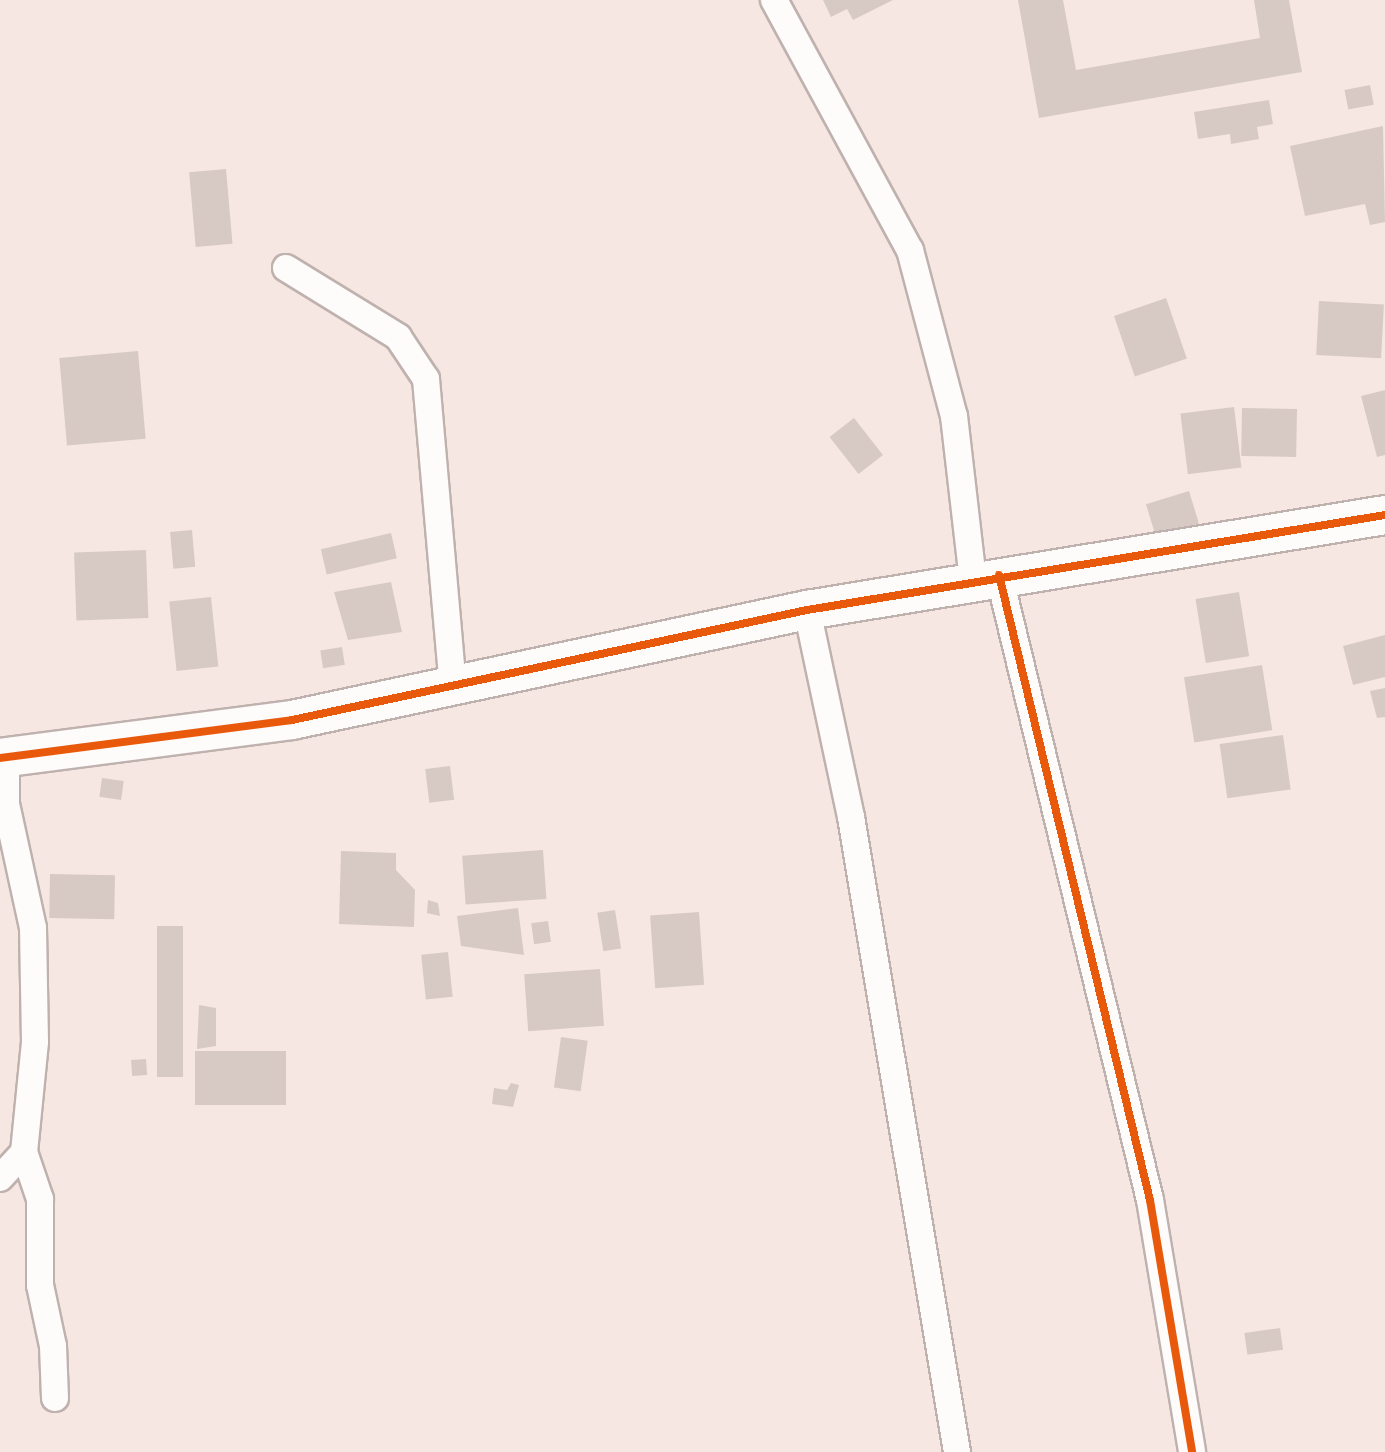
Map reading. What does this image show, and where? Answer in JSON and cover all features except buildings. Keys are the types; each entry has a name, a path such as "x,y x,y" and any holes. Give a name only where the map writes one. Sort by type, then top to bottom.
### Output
{"street":[{"path":"774,0 910,250 954,416 986,577 1150,1200 1192,1452"},
{"path":"286,268 398,337 426,379 453,685"},
{"path":"55,1398 53,1346 40,1285 40,1199 24,1152 35,1042 33,928 6,804 3,758 292,720 807,610 986,577 1385,515"},
{"path":"807,610 851,817 957,1452"},
{"path":"0,1178 24,1152"}],"cycle path":[{"path":"0,758 292,720 807,610 1385,515"},
{"path":"999,575 1150,1200 1192,1452"}]}
